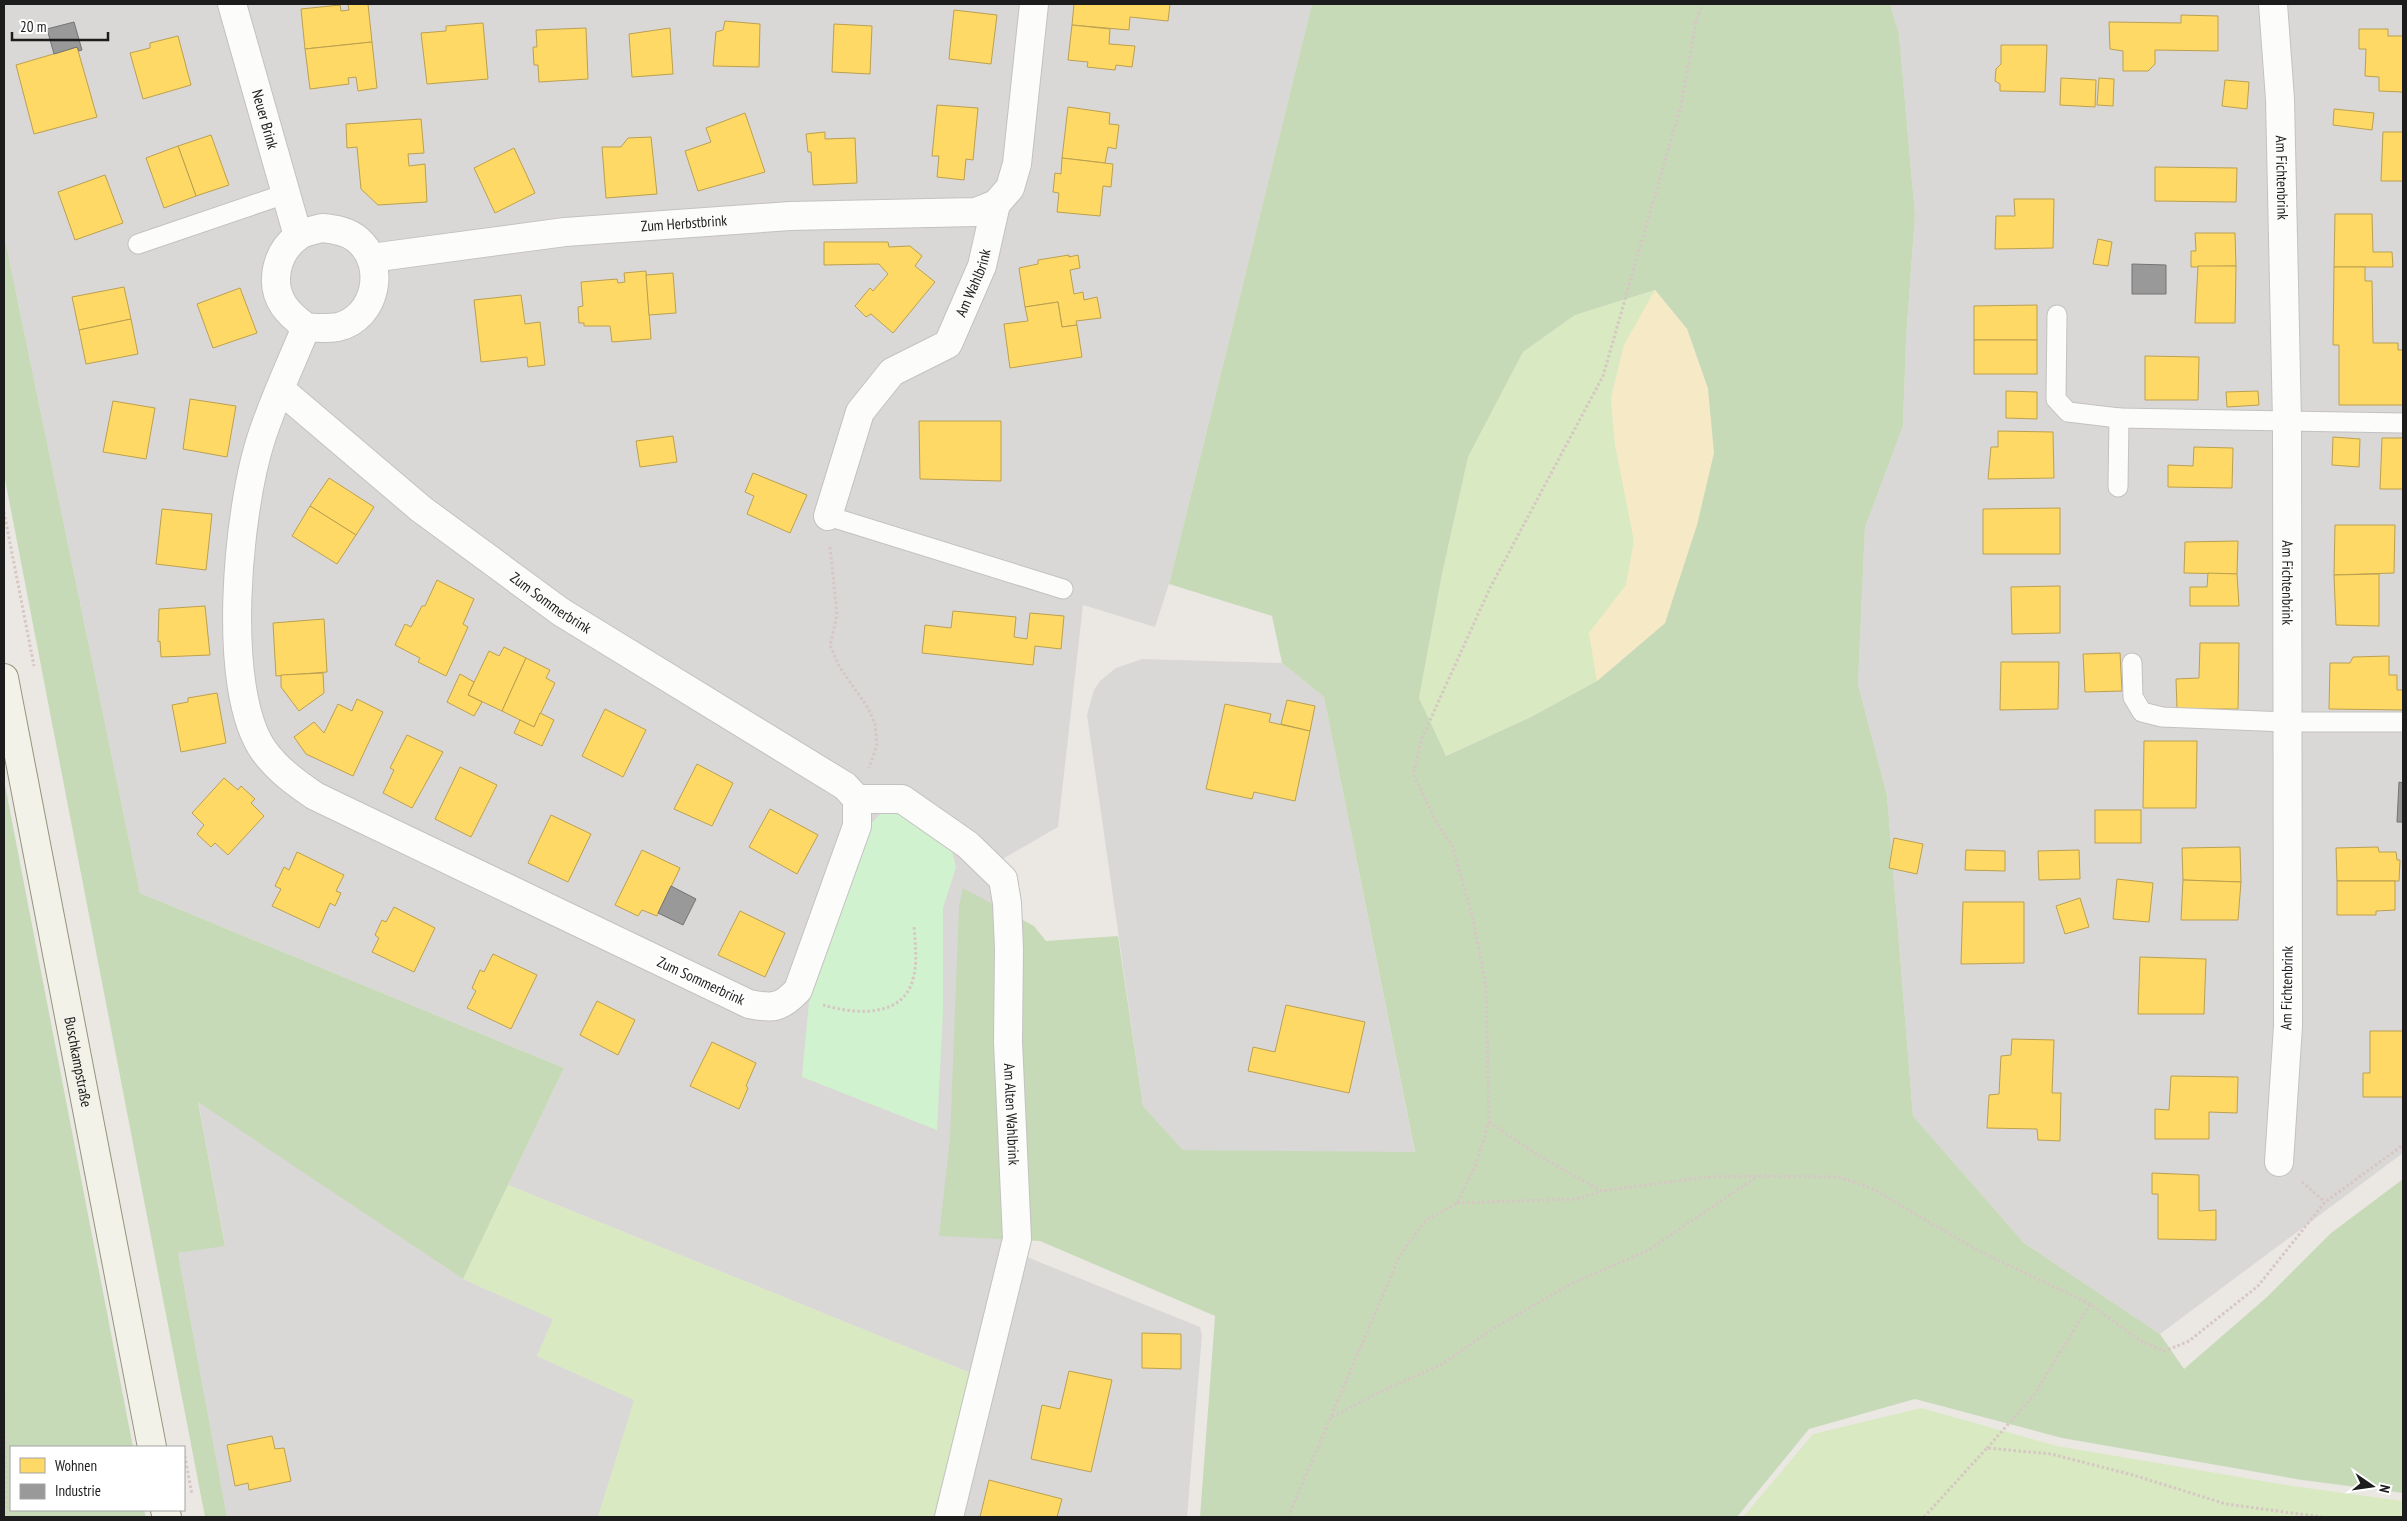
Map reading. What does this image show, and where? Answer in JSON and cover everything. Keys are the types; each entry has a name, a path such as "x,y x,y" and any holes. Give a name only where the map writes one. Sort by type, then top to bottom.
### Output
{"main road":[{"name":"Buschkampstraße","path":"4,678 152,1446"}],"street":[{"name":"Neuer Brink","path":"232,4 298,236"},
{"name":"Am Wahlbrink","path":"828,516 860,412 892,372 948,344 982,266 996,204 1010,188 1017,164 1034,4"},
{"name":"Am Fichtenbrink","path":"2273,4 2280,99 2287,422 2288,1026 2279,1162"},
{"name":"Zum Herbstbrink","path":"371,258 565,232 790,216 976,212 996,204"},
{"path":"322,228 339,230 358,240 371,258 375,272 375,286 368,304 358,316 339,326 306,327 283,305 275,284 280,257 283,251 298,236 322,228"},
{"name":"Zum Sommerbrink","path":"306,327 260,440 248,497 238,572 237,624 240,674 249,718 264,750 285,775 315,796 749,1004 769,1008 786,1003 794,994"},
{"name":"Zum Sommerbrink","path":"281,390 421,509 561,612 845,786 857,799"},
{"path":"794,994 798,990 857,826 857,799"},
{"name":"Am Alten Wahlbrink","path":"857,799 902,799 968,845 1004,879 1010,949 1008,1042 1017,1239 949,1517"}],"lane":[{"path":"138,244 285,194"},
{"path":"2057,315 2056,398 2068,412 2119,418 2403,423"},
{"path":"2118,487 2119,418"},
{"path":"828,516 1063,590"},
{"path":"2132,663 2133,697 2142,712 2162,717 2286,722 2403,722"}],"path":[{"path":"1457,1203 1474,1167 1489,1122 1486,986 1473,919 1452,845 1437,823 1413,774 1422,738 1490,588 1603,376 1681,105 1696,21 1702,4"},
{"path":"828,516 837,615 830,645 839,666 868,708 875,724 877,746 857,799"},
{"path":"794,994 843,1011 871,1012 893,1005 905,995 913,981 917,958 914,925"},
{"path":"1489,1122 1539,1156 1602,1191"},
{"path":"1288,1517 1300,1484 1331,1418 1400,1255 1426,1220 1457,1203 1577,1199 1602,1191 1706,1177 1838,1177 1871,1188 1978,1250 2090,1304 2142,1342 2165,1351 2189,1341 2258,1286 2325,1202 2403,1145"},
{"path":"1331,1418 1376,1394 1442,1364 1494,1328 1573,1283 1647,1251 1759,1176"},
{"path":"1924,1517 2034,1395 2090,1304"},
{"path":"4,1390 7,1517"},
{"path":"1987,1448 2051,1454 2133,1475 2226,1504 2322,1517"},
{"path":"185,1455 193,1498"}],"shaded area":[{"path":"4,4 1312,4 1169,584 1155,627 1083,605 1058,827 999,861 1019,882 1016,907 1010,1221 973,1374 508,1185 564,1068 140,893 4,234"},
{"path":"1890,4 2403,4 2403,1153 2160,1334 2024,1243 1913,1116 1887,795 1858,684 1865,528 1903,426 1906,340 1915,215 1899,35"},
{"path":"1142,659 1282,663 1324,697 1415,1153 1183,1150 1143,1106 1087,715 1094,690 1100,681 1116,668"},
{"path":"198,1101 463,1279 554,1319 537,1356 635,1400 598,1517 227,1517 178,1253 225,1245"},
{"path":"1022,1255 1200,1327 1202,1335 1187,1517 960,1517"}],"green space":[{"path":"1312,4 1890,4 1899,34 1915,215 1906,340 1903,426 1865,528 1858,684 1887,795 1913,1116 2024,1243 2160,1334 2184,1369 2267,1297 2331,1233 2403,1179 2403,1493 2302,1480 2062,1438 1915,1399 1809,1429 1737,1517 1200,1517 1215,1316 1040,1241 939,1236 950,1138 959,905 963,888 1034,926 1046,941 1118,936 1143,1106 1183,1150 1415,1152 1324,697 1282,663 1272,616 1169,584","holes":["1655,290 1687,329 1708,389 1665,623 1597,681 1529,718 1446,756 1419,698 1442,574 1468,457 1523,352 1575,315"]},
{"path":"4,234 140,893 564,1068 463,1279 198,1102 225,1246 178,1253 227,1517 205,1517 4,474"},
{"path":"1655,290 1624,345 1611,398 1615,444 1634,541 1626,585 1589,633 1597,681 1529,718 1445,756 1419,698 1442,574 1468,457 1523,352 1575,315"},
{"path":"4,780 133,1446 10,1446 10,1511 144,1511 146,1517 4,1517"},
{"path":"892,808 951,846 956,867 943,908 943,1010 937,1130 802,1077 809,1002 870,825 883,811"},
{"path":"508,1185 973,1374 939,1517 598,1517 634,1400 537,1356 553,1319 463,1279"},
{"path":"1921,1408 2057,1446 2299,1487 2403,1501 2403,1517 1743,1517 1813,1434"}],"sand":[{"path":"1655,290 1687,329 1708,389 1714,453 1697,525 1665,623 1597,681 1589,633 1626,585 1634,541 1615,444 1611,398 1624,345"}],"building: Wohnen":[{"path":"348,4 368,4 372,42 305,49 301,9 340,5 341,11 349,10"},
{"path":"1074,4 1170,4 1168,21 1130,17 1129,30 1072,25"},
{"path":"954,10 997,15 991,64 949,59"},
{"path":"2181,15 2218,16 2218,51 2155,50 2155,64 2148,71 2123,71 2123,51 2110,49 2109,22 2181,23"},
{"path":"725,21 760,24 759,67 713,66 716,32 723,30"},
{"path":"483,23 488,79 427,84 421,33 446,31 446,26"},
{"path":"834,24 872,26 870,74 832,72"},
{"path":"1072,25 1110,29 1109,44 1135,46 1132,67 1116,65 1115,70 1087,67 1088,62 1068,60"},
{"path":"586,28 588,79 539,82 538,65 534,65 533,47 537,47 536,30"},
{"path":"670,28 673,74 632,77 629,34"},
{"path":"2359,29 2388,29 2388,36 2403,36 2403,92 2379,91 2379,77 2365,76 2366,49 2359,49"},
{"path":"178,36 191,85 143,99 130,53 150,48 150,43"},
{"path":"372,42 377,88 358,91 356,77 348,78 349,84 310,89 305,49"},
{"path":"2001,45 2047,45 2045,92 2000,91 2000,84 1995,81 1996,69 2001,64"},
{"path":"77,47 97,117 34,134 16,65"},
{"path":"2061,78 2096,80 2095,107 2060,105"},
{"path":"2099,78 2114,79 2113,106 2097,105"},
{"path":"2225,80 2249,82 2247,109 2222,106"},
{"path":"937,105 978,108 973,160 966,159 964,180 937,177 939,156 932,156"},
{"path":"1068,107 1110,113 1109,124 1119,125 1116,149 1108,147 1105,163 1062,158"},
{"path":"2334,109 2374,113 2372,130 2333,125"},
{"path":"745,113 765,172 698,191 685,151 711,142 706,128"},
{"path":"421,119 424,153 408,154 409,166 425,164 427,202 378,205 361,189 357,147 347,148 346,124"},
{"path":"825,132 825,139 855,138 857,183 813,185 811,152 808,152 806,134"},
{"path":"2383,132 2403,132 2403,181 2381,181"},
{"path":"211,135 229,185 196,196 178,146"},
{"path":"651,137 657,194 606,198 602,147 621,147 628,138"},
{"path":"178,146 196,196 164,208 146,158"},
{"path":"514,148 535,193 495,213 474,168"},
{"path":"1062,158 1113,164 1111,187 1103,186 1100,216 1057,212 1059,193 1053,192 1055,173 1061,174"},
{"path":"2155,167 2237,168 2236,202 2155,201"},
{"path":"105,175 123,223 75,240 58,192"},
{"path":"2014,199 2054,199 2053,248 1995,249 1996,216 2015,216"},
{"path":"2335,214 2372,214 2373,252 2392,252 2393,267 2334,267"},
{"path":"2195,233 2235,233 2236,266 2191,267 2191,251 2196,251"},
{"path":"2098,239 2112,242 2108,266 2093,264"},
{"path":"824,242 888,242 889,247 910,246 922,256 915,266 935,282 893,333 871,314 866,317 855,306 870,288 873,291 888,274 879,264 824,265"},
{"path":"1069,255 1069,257 1078,255 1080,268 1070,270 1074,294 1083,292 1084,300 1097,297 1101,318 1076,321 1077,325 1062,327 1058,302 1025,307 1019,268 1038,264 1038,260"},
{"path":"2198,266 2236,266 2235,323 2195,323"},
{"path":"2334,267 2365,267 2365,281 2372,281 2373,343 2398,343 2398,350 2403,350 2403,405 2339,405 2339,345 2333,345"},
{"path":"646,271 651,339 612,342 610,326 584,326 584,323 579,323 578,307 583,306 581,282 617,279 618,283 625,282 624,273"},
{"path":"673,273 676,313 649,315 646,275"},
{"path":"124,287 131,319 79,330 72,297"},
{"path":"240,288 257,333 213,348 197,304"},
{"path":"521,295 525,324 540,322 545,365 528,367 527,357 481,362 474,300"},
{"path":"1058,302 1062,327 1077,325 1082,357 1010,368 1004,324 1028,321 1025,307"},
{"path":"2037,305 2037,340 1974,340 1974,306"},
{"path":"131,319 138,354 86,364 79,330"},
{"path":"1974,340 2037,340 2037,374 1974,374"},
{"path":"2145,356 2199,357 2198,400 2145,400"},
{"path":"2006,391 2037,392 2037,419 2006,418"},
{"path":"2258,391 2259,405 2227,407 2226,392"},
{"path":"190,399 236,406 227,457 183,449"},
{"path":"113,401 155,408 146,459 103,452"},
{"path":"919,421 1001,421 1001,481 920,479"},
{"path":"1998,431 2053,432 2054,478 1988,479 1991,447 1998,447"},
{"path":"673,436 677,462 640,467 636,441"},
{"path":"2333,437 2360,439 2359,467 2332,465"},
{"path":"2382,438 2403,438 2403,489 2380,489"},
{"path":"2194,447 2233,448 2232,488 2168,487 2168,465 2193,466"},
{"path":"753,473 807,495 790,533 747,514 754,496 745,492"},
{"path":"329,478 374,507 356,535 310,506"},
{"path":"310,506 356,535 337,564 292,536"},
{"path":"2060,508 2060,554 1983,554 1983,509"},
{"path":"162,509 212,514 206,570 156,564"},
{"path":"2335,525 2395,525 2394,573 2334,575"},
{"path":"2238,541 2237,574 2184,573 2185,542"},
{"path":"2208,573 2237,574 2239,606 2190,606 2190,587 2207,587"},
{"path":"2379,574 2379,626 2336,625 2334,575"},
{"path":"437,580 474,599 463,624 468,627 446,676 418,662 420,658 395,645 405,624 411,627 422,606 425,606"},
{"path":"2060,586 2060,633 2012,634 2011,587"},
{"path":"205,606 210,655 161,657 160,641 158,642 159,609"},
{"path":"953,611 1016,617 1014,637 1027,639 1030,613 1064,616 1061,649 1035,646 1033,665 922,653 925,625 951,628"},
{"path":"324,619 327,672 276,676 273,623"},
{"path":"2200,643 2239,643 2238,709 2177,709 2176,679 2199,678"},
{"path":"504,647 526,658 502,711 468,695 489,651 499,656"},
{"path":"2120,653 2122,691 2085,692 2083,654"},
{"path":"2389,656 2389,675 2397,675 2397,690 2403,690 2403,710 2329,709 2330,663 2350,663 2353,657"},
{"path":"526,658 550,670 546,678 555,683 534,727 502,711"},
{"path":"2001,662 2059,662 2058,709 2000,710"},
{"path":"323,673 324,693 299,711 281,687 281,675"},
{"path":"460,674 474,682 468,695 482,702 474,716 447,702"},
{"path":"217,693 226,743 181,752 172,705 188,702 188,698"},
{"path":"357,699 383,712 353,776 306,754 294,737 314,722 324,733 338,704 352,711"},
{"path":"1287,700 1315,706 1310,731 1281,724"},
{"path":"1225,704 1271,714 1269,722 1310,731 1295,801 1254,792 1252,799 1206,789"},
{"path":"605,709 646,730 623,777 582,756"},
{"path":"540,713 554,720 542,746 514,733 520,720 534,727"},
{"path":"407,735 443,752 412,808 383,793 394,770 390,768"},
{"path":"2144,741 2197,741 2196,808 2143,808"},
{"path":"697,764 733,783 712,826 674,809"},
{"path":"460,767 497,785 471,837 435,819"},
{"path":"224,778 238,790 241,786 255,799 251,803 264,816 228,855 215,843 211,847 197,834 204,825 192,813"},
{"path":"770,809 818,835 797,874 749,847"},
{"path":"2095,810 2141,810 2141,843 2095,843"},
{"path":"551,815 591,834 568,882 528,863"},
{"path":"1894,838 1923,844 1917,874 1889,868"},
{"path":"2240,847 2241,882 2183,880 2182,848"},
{"path":"2378,847 2379,852 2396,852 2397,860 2400,860 2399,881 2337,881 2336,848"},
{"path":"642,850 680,868 657,916 642,910 638,916 615,905"},
{"path":"1966,850 2005,851 2005,871 1965,870"},
{"path":"2079,850 2080,879 2039,880 2038,851"},
{"path":"297,852 344,875 336,891 341,893 335,906 330,903 319,928 272,906 281,889 275,886 284,867 289,870"},
{"path":"2117,879 2153,883 2149,922 2113,919"},
{"path":"2183,880 2241,882 2238,920 2181,920"},
{"path":"2337,881 2395,881 2395,910 2376,911 2376,915 2337,915"},
{"path":"2080,898 2089,927 2065,934 2056,906"},
{"path":"1963,902 2024,902 2024,963 1961,964"},
{"path":"394,907 435,928 414,972 372,952 379,938 375,935 382,920 386,922"},
{"path":"740,911 785,933 765,977 718,955"},
{"path":"493,954 537,975 511,1029 467,1008 476,991 472,988 480,970 484,972"},
{"path":"2140,957 2206,959 2204,1014 2138,1014"},
{"path":"597,1001 635,1020 618,1055 580,1035"},
{"path":"1286,1005 1365,1022 1349,1093 1248,1071 1253,1047 1275,1052"},
{"path":"2370,1031 2403,1031 2403,1097 2363,1097 2363,1073 2370,1073"},
{"path":"2012,1039 2054,1040 2052,1093 2061,1093 2060,1141 2038,1140 2037,1129 1987,1128 1989,1095 1999,1094 2001,1056 2011,1055"},
{"path":"712,1042 756,1063 739,1109 690,1086"},
{"path":"2171,1076 2238,1077 2237,1113 2209,1112 2209,1139 2155,1139 2155,1109 2169,1110"},
{"path":"2152,1173 2199,1175 2199,1211 2216,1210 2216,1240 2158,1239 2158,1194 2152,1194"},
{"path":"1142,1333 1181,1334 1181,1369 1142,1368"},
{"path":"1069,1371 1112,1380 1091,1472 1031,1459 1042,1405 1060,1409"},
{"path":"272,1436 275,1449 284,1448 291,1481 249,1490 248,1483 235,1486 227,1445"},
{"path":"989,1480 1062,1499 1057,1517 980,1517"}],"building: Industrie":[{"path":"74,22 82,50 79,51 77,47 54,54 47,29"},
{"path":"2132,264 2166,265 2166,294 2132,294"},
{"path":"2399,782 2403,783 2403,822 2397,822"},
{"path":"671,886 696,899 683,925 658,913"}]}
